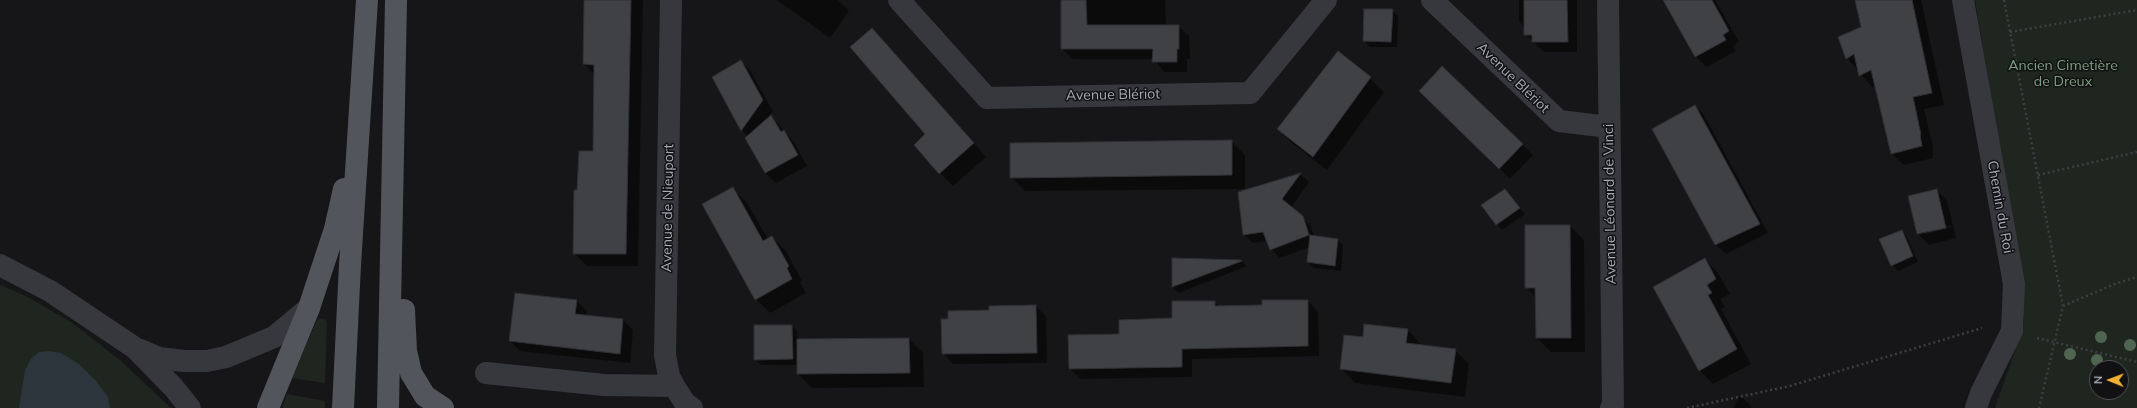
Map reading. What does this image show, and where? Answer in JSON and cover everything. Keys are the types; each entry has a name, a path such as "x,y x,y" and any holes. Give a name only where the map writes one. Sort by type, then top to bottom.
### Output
{"main road":[{"path":"343,408 367,0"},
{"path":"388,408 396,0"},
{"path":"396,22 406,351 411,373 419,389 431,402 443,408"},
{"path":"268,408 309,308 335,228 359,130"}],"street":[{"name":"Avenue de Nieuport","path":"671,0 666,355 669,376 685,403 692,408"},
{"name":"Avenue Blériot","path":"899,0 987,98 1250,93 1326,0"},
{"name":"Avenue Blériot","path":"1432,0 1559,121 1609,127"},
{"name":"Avenue Léonard de Vinci","path":"1608,0 1613,405 1611,408"},
{"name":"Chemin du Roi","path":"1963,0 2014,284 2012,331 1976,408"},
{"path":"0,265 50,291 135,348 159,358 171,360 196,361 217,359 244,351 274,337 309,308"},
{"path":"135,348 174,388 190,408"},
{"path":"486,373 604,385 674,386"}],"path":[{"path":"2004,0 2063,306 2039,408"},
{"path":"2010,32 2137,10"},
{"path":"2038,175 2137,152"},
{"path":"2063,306 2115,284 2137,278"},
{"path":"1687,408 1790,386 2013,318"},
{"path":"2054,342 2137,362"}],"green space":[{"name":"Ancien Cimetière de Dreux","path":"1975,0 2137,0 2137,408 1995,408 2024,325 2023,283"},
{"path":"0,285 26,296 71,322 120,360 171,408 0,408"},
{"path":"320,318 325,319 327,322 325,383 292,378 317,320"},
{"path":"287,394 325,401 325,408 282,408"}],"shaded area":[{"path":"50,351 61,353 79,364 97,382 108,397 110,408 19,408 25,370 31,359 39,352"}],"building":[{"path":"584,0 631,0 626,254 573,254 574,190 577,190 579,151 593,151 594,65 583,64"},
{"path":"1061,0 1086,0 1087,25 1179,25 1179,49 1177,49 1177,62 1152,62 1153,49 1061,49"},
{"path":"1524,0 1567,0 1568,42 1532,42 1532,35 1524,35"},
{"path":"1663,0 1712,0 1729,31 1723,35 1726,40 1695,57"},
{"path":"1855,0 1912,0 1932,93 1913,97 1922,146 1891,154 1871,70 1859,76 1854,54 1846,59 1838,37 1861,27"},
{"path":"1364,9 1393,9 1391,42 1363,41"},
{"path":"872,28 974,143 939,174 914,145 925,134 850,47"},
{"path":"1338,51 1371,77 1313,157 1277,129"},
{"path":"741,60 763,100 741,131 712,77"},
{"path":"1442,66 1523,144 1499,169 1419,91"},
{"path":"1695,105 1760,224 1715,245 1652,129"},
{"path":"771,115 781,132 784,130 798,155 765,173 745,138"},
{"path":"1232,140 1232,175 1010,178 1010,143"},
{"path":"1301,173 1282,199 1303,216 1309,235 1270,250 1263,232 1243,235 1238,192"},
{"path":"733,187 763,241 772,236 789,266 787,268 792,279 755,300 702,204"},
{"path":"1505,189 1520,208 1496,225 1481,205"},
{"path":"1937,189 1946,228 1917,234 1908,196"},
{"path":"1525,225 1570,225 1571,338 1536,338 1535,288 1525,288"},
{"path":"1902,230 1913,256 1891,266 1879,239"},
{"path":"1310,235 1338,239 1335,266 1307,262"},
{"path":"1172,258 1241,260 1242,261 1172,287"},
{"path":"1705,258 1716,279 1707,285 1712,293 1708,295 1737,349 1699,371 1653,287"},
{"path":"515,293 577,300 575,314 623,319 620,354 509,341"},
{"path":"1262,300 1308,300 1308,346 1182,349 1182,367 1069,369 1068,335 1119,334 1119,320 1172,318 1172,301 1215,301 1215,306 1262,305"},
{"path":"1036,305 1037,353 942,354 941,319 948,319 948,311 989,310 989,306"},
{"path":"1364,324 1408,329 1406,343 1456,349 1451,383 1340,369 1344,335 1363,337"},
{"path":"754,325 792,325 793,359 754,360"},
{"path":"909,338 910,373 797,374 797,339"}]}
